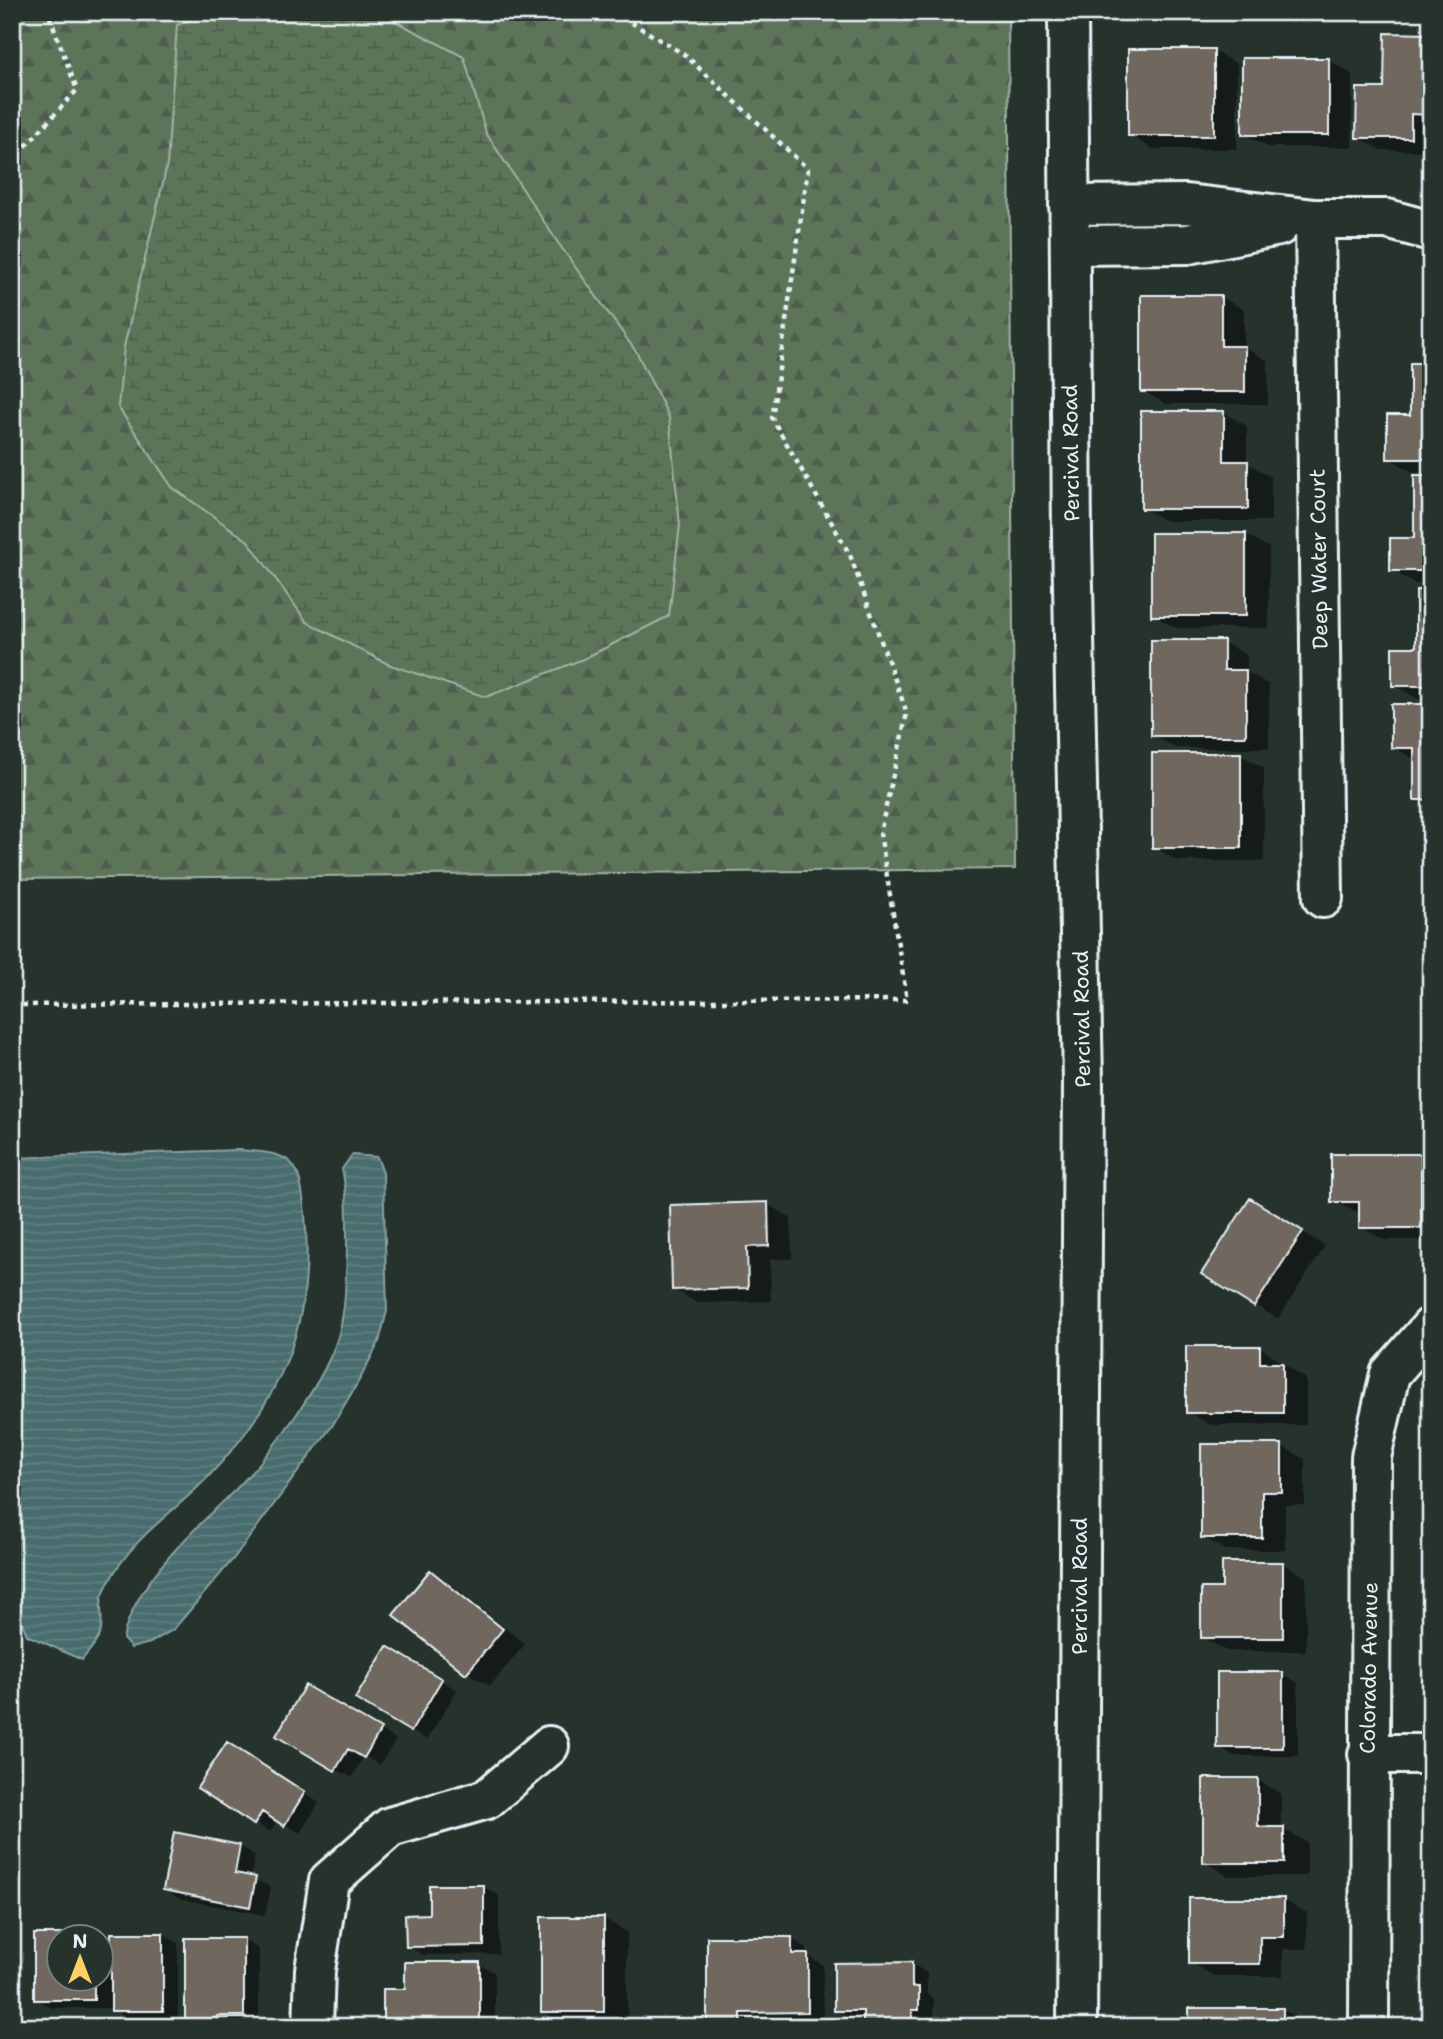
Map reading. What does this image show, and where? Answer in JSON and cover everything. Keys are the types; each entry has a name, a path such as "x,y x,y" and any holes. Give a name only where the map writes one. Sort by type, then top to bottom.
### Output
{"street":[{"name":"Percival Road","path":"1068,12 1083,1082 1077,2027"},
{"path":"1069,205 1186,204 1315,219 1387,219 1431,231"},
{"path":"1156,205 1156,244"},
{"path":"1070,245 1188,244 1315,219"},
{"name":"Deep Water Court","path":"1315,219 1323,898"},
{"name":"Colorado Avenue","path":"1369,2027 1371,1457 1390,1374 1431,1327"},
{"path":"313,2027 315,1970 329,1881 390,1827 487,1799 548,1746"},
{"path":"1368,1754 1431,1754"}],"path":[{"path":"12,161 77,90 48,12"},
{"path":"12,1005 907,1000 880,833 907,713 850,555 772,418 808,169 685,55 614,12"}],"green space":[{"path":"12,12 1008,12 1015,869 12,879"},
{"path":"210,12 378,12 464,57 486,133 556,240 637,353 669,417 680,525 669,616 583,659 486,697 388,664 307,622 248,541 172,487 118,407 124,347 167,165 177,25"}],"water":[{"path":"238,1150 283,1157 296,1170 300,1181 307,1254 298,1325 288,1358 274,1389 233,1449 207,1478 142,1538 114,1572 102,1597 100,1634 82,1660 27,1635 12,1599 12,1158"},
{"path":"352,1155 377,1157 383,1173 387,1311 379,1342 332,1426 234,1558 174,1629 150,1643 131,1648 123,1639 138,1600 151,1580 181,1544 244,1481 277,1441 310,1394 334,1349 342,1319 346,1279 347,1209 342,1169"}],"building":[{"path":"1385,33 1431,34 1431,115 1411,114 1411,138 1356,138 1357,88 1384,88"},
{"path":"1128,49 1214,49 1214,136 1128,136"},
{"path":"1242,58 1329,58 1329,135 1242,135"},
{"path":"1141,295 1221,295 1221,346 1245,346 1245,392 1141,392"},
{"path":"1410,363 1431,363 1431,459 1387,459 1387,415 1410,415"},
{"path":"1141,411 1224,411 1224,461 1248,461 1248,509 1141,509"},
{"path":"1414,475 1431,475 1431,571 1390,571 1390,538 1414,538"},
{"path":"1151,533 1246,533 1246,616 1151,616"},
{"path":"1416,590 1431,590 1431,686 1392,686 1392,647 1416,647"},
{"path":"1151,640 1224,640 1224,670 1246,670 1246,736 1151,736"},
{"path":"1391,704 1431,704 1431,800 1414,800 1414,748 1391,748"},
{"path":"1152,753 1241,753 1241,848 1152,848"},
{"path":"1331,1154 1421,1154 1421,1228 1359,1228 1359,1202 1331,1202"},
{"path":"1250,1198 1303,1231 1254,1307 1201,1274"},
{"path":"768,1202 769,1246 747,1247 748,1288 672,1290 670,1205"},
{"path":"1186,1346 1260,1346 1260,1363 1283,1363 1283,1413 1186,1413"},
{"path":"1201,1444 1282,1444 1282,1492 1262,1492 1262,1538 1201,1538"},
{"path":"1222,1562 1283,1562 1283,1638 1201,1638 1201,1588 1222,1588"},
{"path":"430,1570 503,1629 466,1674 393,1615"},
{"path":"387,1646 442,1679 411,1732 355,1699"},
{"path":"1217,1672 1283,1672 1283,1748 1217,1748"},
{"path":"305,1685 381,1729 364,1758 348,1749 335,1771 276,1736"},
{"path":"227,1742 305,1792 284,1826 262,1812 254,1825 197,1788"},
{"path":"1203,1778 1258,1778 1258,1827 1284,1827 1284,1863 1203,1863"},
{"path":"174,1832 240,1845 235,1873 256,1877 250,1907 163,1890"},
{"path":"429,1885 484,1885 484,1946 406,1947 405,1915 429,1914"},
{"path":"1189,1898 1284,1898 1284,1937 1260,1937 1260,1964 1189,1964"},
{"path":"541,1917 604,1917 604,2012 541,2012"},
{"path":"116,1933 163,1933 163,2011 111,2011 111,1994 116,1994"},
{"path":"34,1934 46,1934 46,1994 94,1994 94,2000 34,2000"},
{"path":"707,1937 792,1937 792,1954 808,1954 808,2012 741,2013 741,2027 707,2027"},
{"path":"185,1938 244,1938 244,2016 217,2016 217,2027 185,2027"},
{"path":"405,1962 480,1962 480,2023 383,2023 383,1989 405,1989"},
{"path":"912,1962 912,1987 919,1987 919,2010 912,2010 912,2026 863,2026 863,2011 834,2011 834,1963"},
{"path":"1189,2008 1283,2008 1283,2027 1189,2027"}]}
